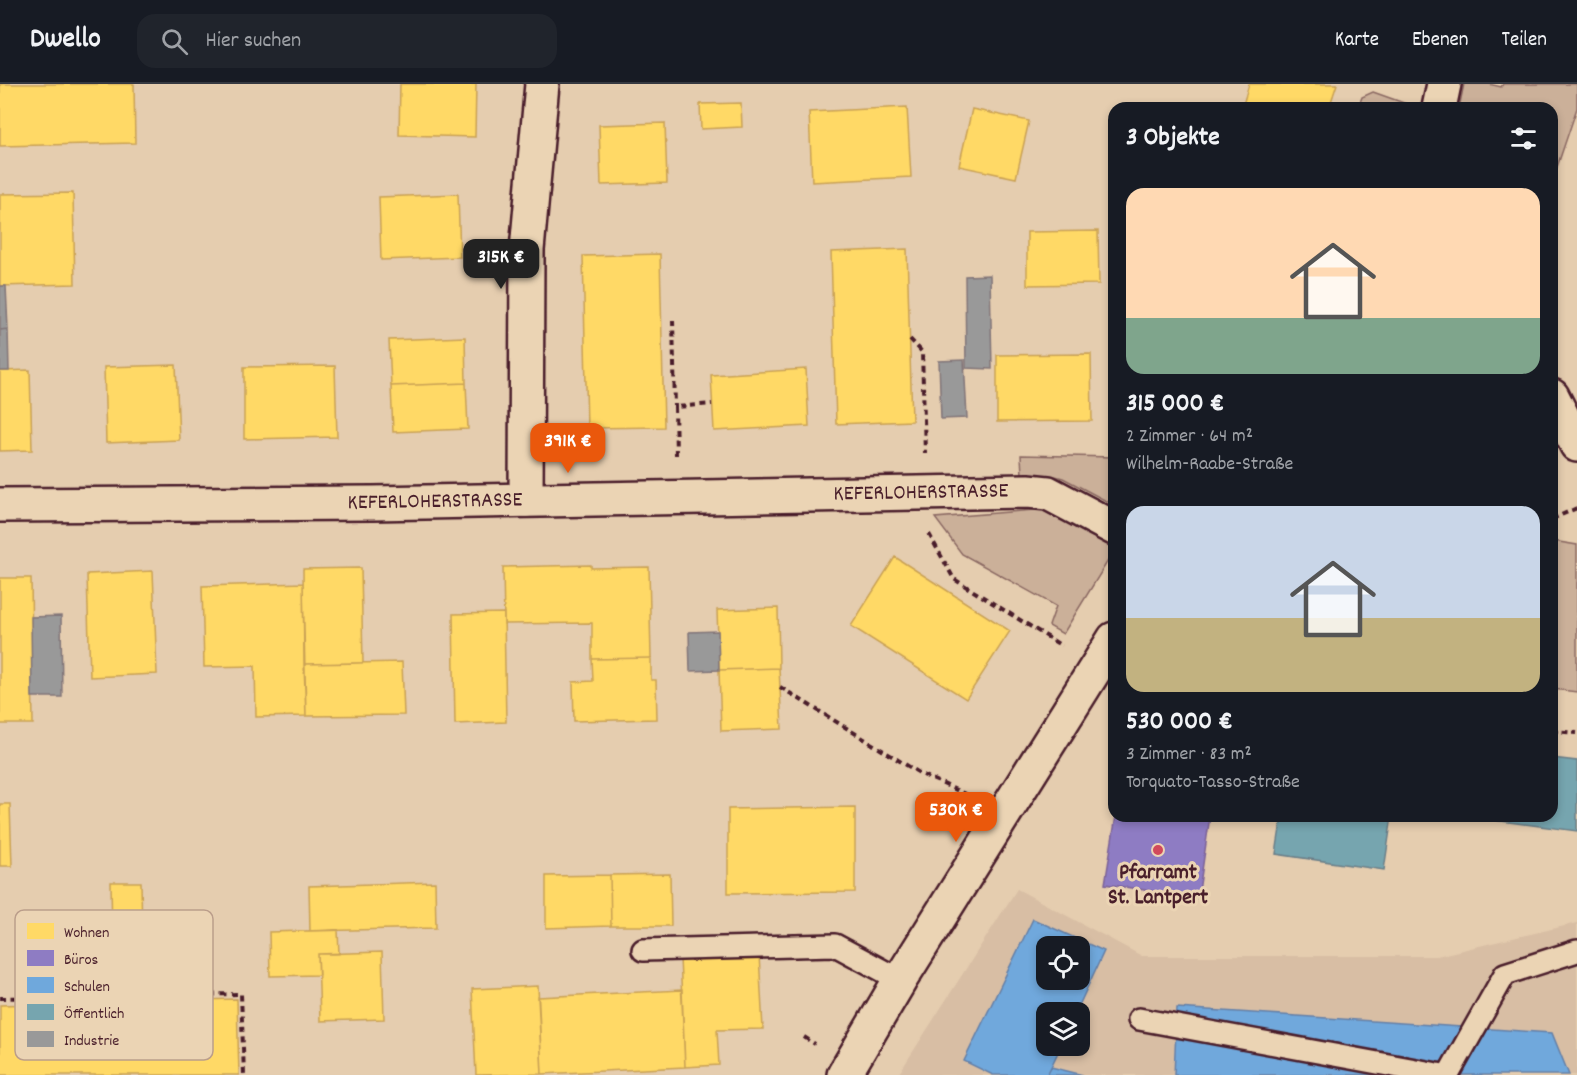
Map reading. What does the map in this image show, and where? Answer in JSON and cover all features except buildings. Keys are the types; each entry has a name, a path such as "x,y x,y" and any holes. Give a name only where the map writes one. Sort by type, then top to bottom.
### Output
{"street":[{"path":"526,500 527,250 542,84"},
{"path":"1440,102 1444,84"},
{"path":"1558,408 1577,445"},
{"name":"KEFERLOHERSTRASSE","path":"0,505 373,503 916,493 1047,493 1108,525"},
{"path":"844,1075 900,980 1108,649"}],"lane":[{"path":"643,950 835,945 900,980"},
{"path":"1448,1075 1505,974 1577,951"},
{"path":"1139,1019 1443,1075"}],"path":[{"path":"673,320 677,498"},
{"path":"910,339 922,352 916,493 954,579 1096,669"},
{"path":"675,407 712,404"},
{"path":"1558,516 1577,508"},
{"path":"780,687 921,774 965,794"},
{"path":"1558,731 1577,733"},
{"path":"213,994 241,994 244,1075"},
{"path":"0,998 15,998"}],"shaded area":[{"path":"1464,84 1489,84 1501,87 1503,84 1577,84 1577,108 1558,164 1558,102 1460,102"},
{"path":"1373,92 1401,102 1360,102 1362,97"},
{"path":"1021,455 1108,457 1108,502 1063,478 1051,475 1022,475"},
{"path":"1047,509 1108,545 1108,561 1063,634 1049,626 1056,606 962,554 935,518"},
{"path":"1558,542 1577,545 1577,692 1558,690"},
{"path":"1017,889 1142,956 1437,956 1577,923 1577,1075 898,1075"}],"place":[{"name":"Pfarramt St. Lantpert","path":"1158,850"}]}
